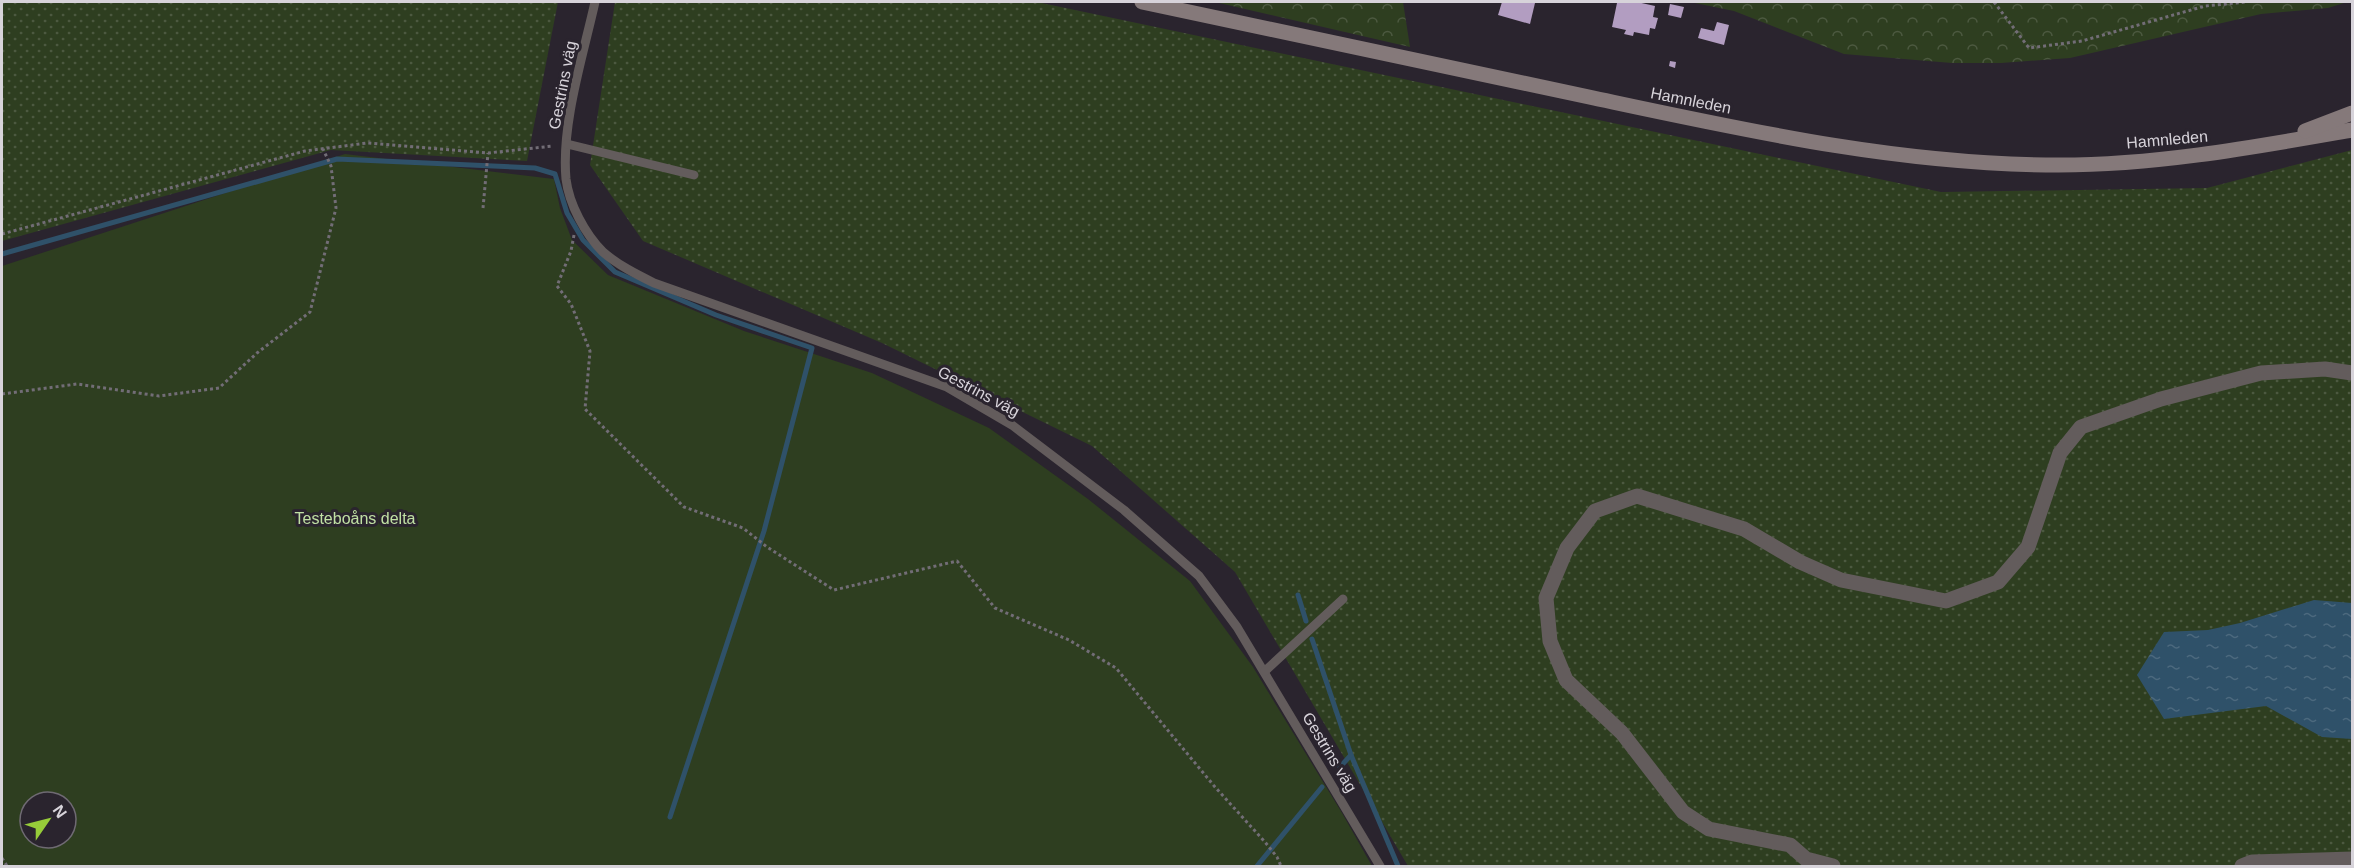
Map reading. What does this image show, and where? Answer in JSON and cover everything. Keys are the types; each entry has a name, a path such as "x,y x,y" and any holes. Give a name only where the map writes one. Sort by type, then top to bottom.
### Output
{"main road":[{"name":"Hamnleden","path":"1142,2 1697,120 1856,150 1937,160 2060,165 2165,159 2240,150 2352,130"},
{"name":"Hamnleden","path":"2240,150 2312,129 2352,113"}],"street":[{"path":"1833,867 1806,859 1790,846 1709,829 1683,812 1622,733 1566,680 1550,641 1546,598 1567,548 1595,511 1637,496 1744,529 1800,562 1841,580 1946,602 1998,582 2028,547 2060,453 2081,427 2161,399 2261,373 2325,369 2352,373"},
{"path":"2242,867 2252,862 2352,859"}],"lane":[{"name":"Gestrins väg","path":"595,2 567,128 566,180 578,218 602,251 624,268 654,284 947,387 1012,425 1124,510 1199,576 1237,627 1380,867"},
{"path":"567,144 694,175"},
{"path":"1264,671 1343,599"}],"path":[{"path":"1994,2 2029,48 2082,41 2205,6 2246,2"},
{"path":"2,234 323,148 367,142 488,153 567,144"},
{"path":"2,394 77,384 159,396 219,388 257,353 310,312 336,208 331,166 323,148"},
{"path":"483,208 488,153"},
{"path":"576,230 571,251 557,286 572,304 590,351 585,410 684,507 743,528 834,590 957,561 995,608 1069,640 1116,668 1215,787 1265,842 1277,857 1281,867"},
{"path":"2,858 7,867"}],"green space":[{"path":"2,2 558,2 527,161 331,150 2,241"},
{"path":"615,2 1037,2 1941,192 2207,188 2352,150 2352,866 1408,866 1235,572 1092,446 882,343 643,241 590,165"},
{"path":"1215,2 1403,2 1410,47"},
{"path":"1690,2 2347,2 2328,8 2261,14 2070,58 2001,63 1952,63 1844,54 1734,11"},
{"name":"Testeboåns delta","path":"345,154 554,179 560,208 572,240 608,275 744,331 872,373 989,428 1088,499 1190,581 1253,667 1372,866 2,866 2,266"}],"water":[{"path":"2314,600 2352,603 2352,739 2322,737 2266,706 2164,719 2137,675 2164,632 2208,630 2240,623"}],"building":[{"path":"1502,2 1535,3 1530,24 1498,15"},
{"path":"1637,2 1655,6 1653,17 1658,18 1655,29 1650,28 1649,35 1634,32 1633,36 1624,34 1626,30 1612,27 1617,3"},
{"path":"1670,4 1684,7 1681,18 1668,15"},
{"path":"1717,22 1729,25 1724,45 1698,38 1701,28 1714,31"},
{"path":"1670,61 1676,62 1675,68 1669,66"}],"waterway":[{"path":"2,254 337,159 535,168 555,174 567,213 583,240 615,272 716,315 812,348 764,531 670,817"},
{"path":"1298,595 1306,621"},
{"path":"1312,639 1351,755 1398,866"},
{"path":"1340,767 1351,755"},
{"path":"1257,866 1322,787"}]}
